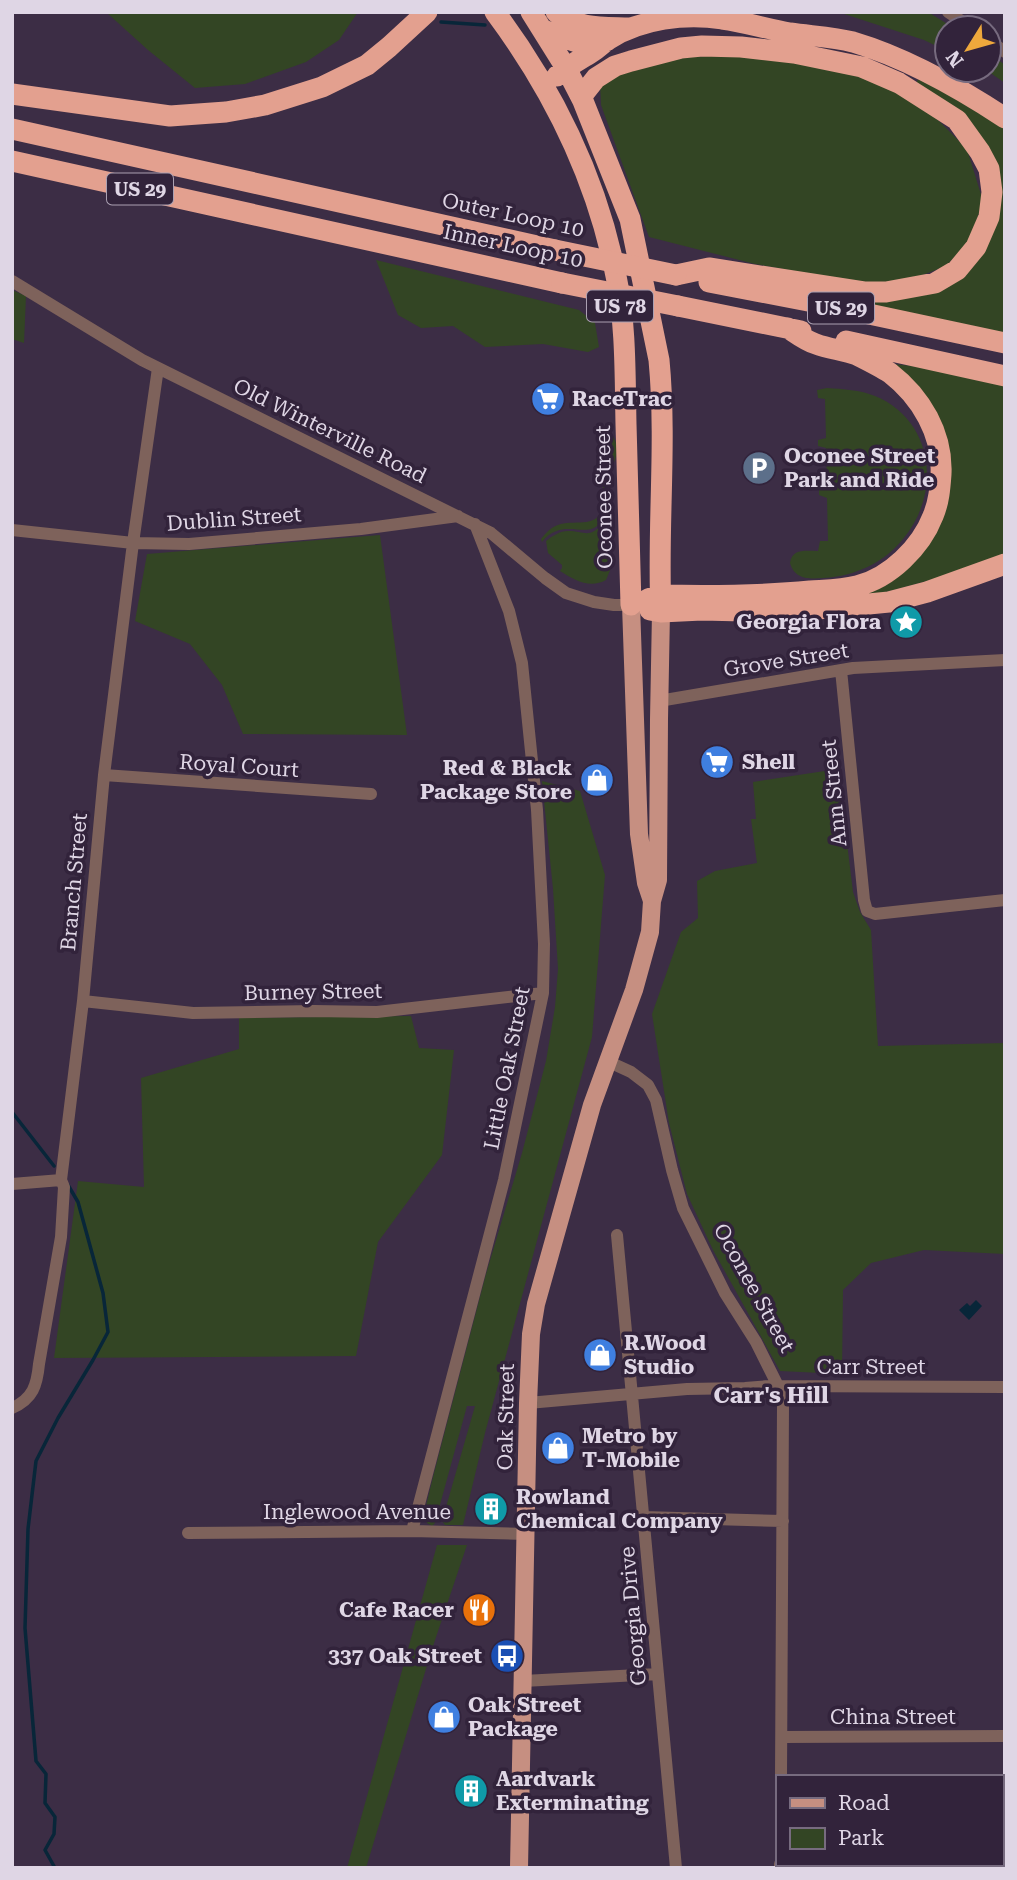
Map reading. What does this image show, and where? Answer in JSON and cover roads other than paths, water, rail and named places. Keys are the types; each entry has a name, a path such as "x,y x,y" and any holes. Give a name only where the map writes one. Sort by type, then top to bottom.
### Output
{"highway":[{"path":"12,94 170,116 226,112 265,105 322,87 367,65 427,12"},
{"name":"Oconee Street","path":"495,12 545,89 575,147 599,209 616,277 626,371 631,605"},
{"path":"555,12 581,26 631,28"},
{"path":"545,89 566,68 631,28 694,16 851,42 902,60 981,102 1005,118"},
{"path":"535,17 574,41 608,40"},
{"name":"Oconee Street","path":"535,17 581,97 630,219 659,360 663,461 661,604"},
{"path":"581,97 596,78 615,66 681,48 741,47 794,53 862,67 899,83 957,120 989,169 992,192 989,217 976,247 957,270 935,283 886,292 864,292 709,268 677,275"},
{"name":"Outer Loop 10","path":"12,129 555,250 1005,343"},
{"name":"Inner Loop 10","path":"12,161 562,283 788,328 1005,376"},
{"path":"631,605 661,604 723,595 766,596 858,586 892,568 909,554 922,536 933,516 940,494 941,468 931,421 915,398 889,373 857,355 815,344 788,328"},
{"path":"661,604 702,610 787,612 889,602 927,592 1005,564"},
{"path":"662,570 688,584 723,595"}],"main road":[{"name":"Oconee Street","path":"607,1061 637,978 650,932 652,901 658,880 661,604"},
{"name":"Oconee Street","path":"631,605 639,834 646,883 652,901"},
{"name":"Oak Street","path":"519,1868 531,1334 536,1304 607,1061"}],"street":[{"name":"Old Winterville Road","path":"12,281 158,369 475,524 500,539 545,579 566,593 594,602 631,605"},
{"name":"Branch Street","path":"12,1408 16,1408 29,1397 37,1382 61,1237 64,1187 61,1180 104,775 158,369"},
{"name":"Dublin Street","path":"12,530 133,543 189,544 361,529 458,516"},
{"name":"Little Oak Street","path":"412,1531 504,1180 543,993 544,944 537,810 522,663 509,611 475,524"},
{"name":"Grove Street","path":"659,701 841,670 1005,660"},
{"name":"Ann Street","path":"841,670 867,911 875,914 1005,900"},
{"name":"Royal Court","path":"104,775 371,794"},
{"name":"Burney Street","path":"82,1001 193,1013 377,1012 543,993"},
{"name":"Oconee Street","path":"607,1061 631,1072 648,1085 656,1100 683,1208 725,1293 756,1342 781,1392 781,1775"},
{"path":"12,1184 61,1180"},
{"name":"Georgia Drive","path":"617,1235 676,1868"},
{"name":"Carr Street","path":"528,1403 687,1389 778,1386 1005,1387"},
{"path":"643,1517 783,1521"},
{"name":"Inglewood Avenue","path":"188,1533 476,1531 526,1534"},
{"path":"523,1681 658,1674"},
{"name":"China Street","path":"782,1737 1005,1736"}],"water":[{"path":"976,1300 982,1306 969,1320 959,1310 967,1303 970,1306"}],"waterway":[{"path":"441,22 485,25"},
{"path":"12,1112 54,1166"},
{"path":"55,1868 45,1850 54,1834 55,1817 45,1803 46,1774 36,1761 25,1628 28,1529 36,1461 108,1332 103,1293 78,1202 68,1185"}],"place":[{"name":"RaceTrac","path":"548,399"},
{"name":"Oconee Street Park and Ride","path":"759,468"},
{"name":"Georgia Flora","path":"906,622"},
{"name":"Shell","path":"717,762"},
{"name":"Red & Black Package Store","path":"597,780"},
{"name":"R.Wood Studio","path":"600,1355"},
{"name":"Metro by T-Mobile","path":"558,1448"},
{"name":"Rowland Chemical Company","path":"491,1509"},
{"name":"Cafe Racer","path":"479,1610"},
{"name":"337 Oak Street","path":"507,1656"},
{"name":"Oak Street Package","path":"444,1717"},
{"name":"Aardvark Exterminating","path":"471,1791"}],"district":[{"name":"Carr's Hill","path":"771,1395"}]}
